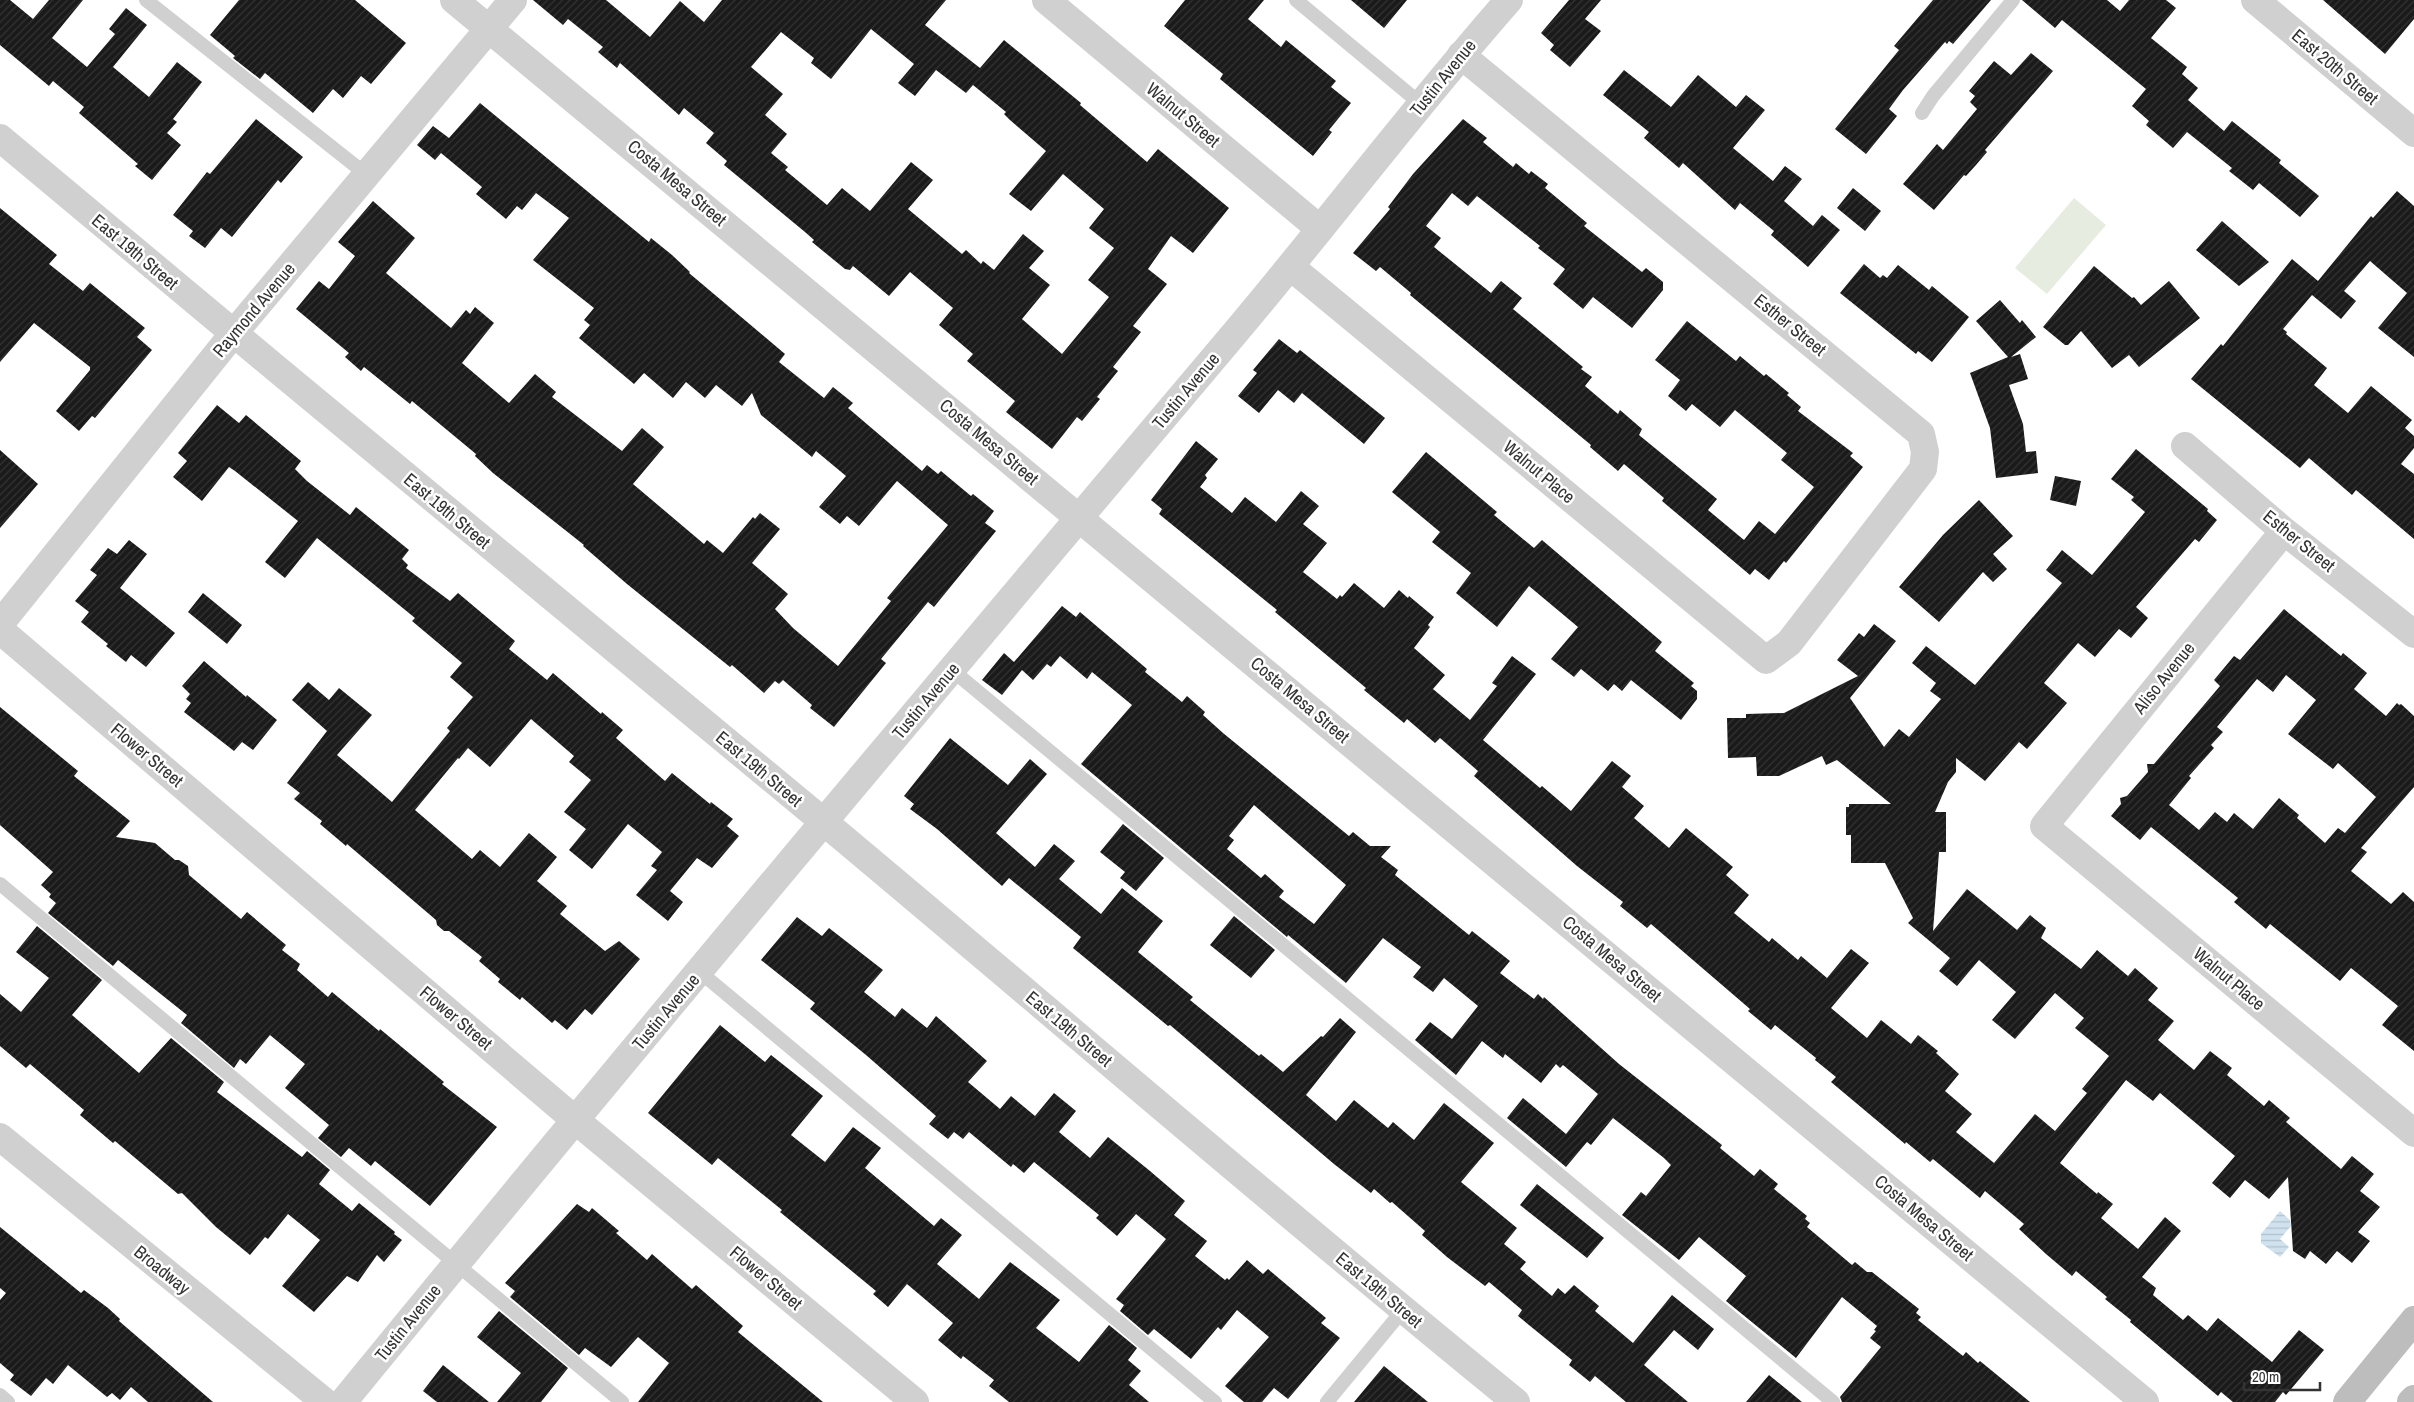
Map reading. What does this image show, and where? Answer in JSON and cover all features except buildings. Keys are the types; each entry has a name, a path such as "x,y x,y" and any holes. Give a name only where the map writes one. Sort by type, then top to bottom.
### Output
{"main road":[{"path":"2346,1402 2414,1320"},
{"path":"2411,1402 2414,1399"}],"street":[{"name":"Costa Mesa Street","path":"454,0 1080,517 2145,1402"},
{"name":"Raymond Avenue","path":"0,624 233,334 513,0"},
{"name":"Walnut Street","path":"1046,0 1320,229"},
{"name":"Tustin Avenue","path":"343,1402 574,1119 700,972 1291,267 1420,104 1509,0"},
{"name":"East 20th Street","path":"2255,0 2411,125"},
{"name":"Esther Street","path":"1461,55 1921,434 1925,452 1923,470 1789,643"},
{"name":"East 19th Street","path":"0,138 233,334 824,823 1403,1310 1516,1402"},
{"name":"Walnut Place","path":"1291,267 1766,660 1789,643"},
{"name":"Esther Street","path":"2185,446 2284,531 2414,634"},
{"name":"Aliso Avenue","path":"2044,826 2284,531"},
{"name":"Flower Street","path":"0,630 574,1119 915,1402"},
{"name":"Walnut Place","path":"2044,826 2414,1133"},
{"name":"Broadway","path":"0,1137 324,1402"}],"lane":[{"path":"146,0 367,175"},
{"path":"1296,0 1420,104"},
{"path":"1922,113 1933,96 2013,0"},
{"path":"952,670 1833,1402"},
{"path":"0,884 622,1402"},
{"path":"700,972 1215,1402"},
{"path":"1327,1402 1403,1310"},
{"path":"0,1395 8,1402"}],"shaded area":[{"path":"2074,198 2106,225 2047,294 2015,268"}],"water":[{"path":"2280,1211 2290,1220 2291,1226 2280,1239 2289,1247 2280,1257 2261,1243 2261,1234"}]}
